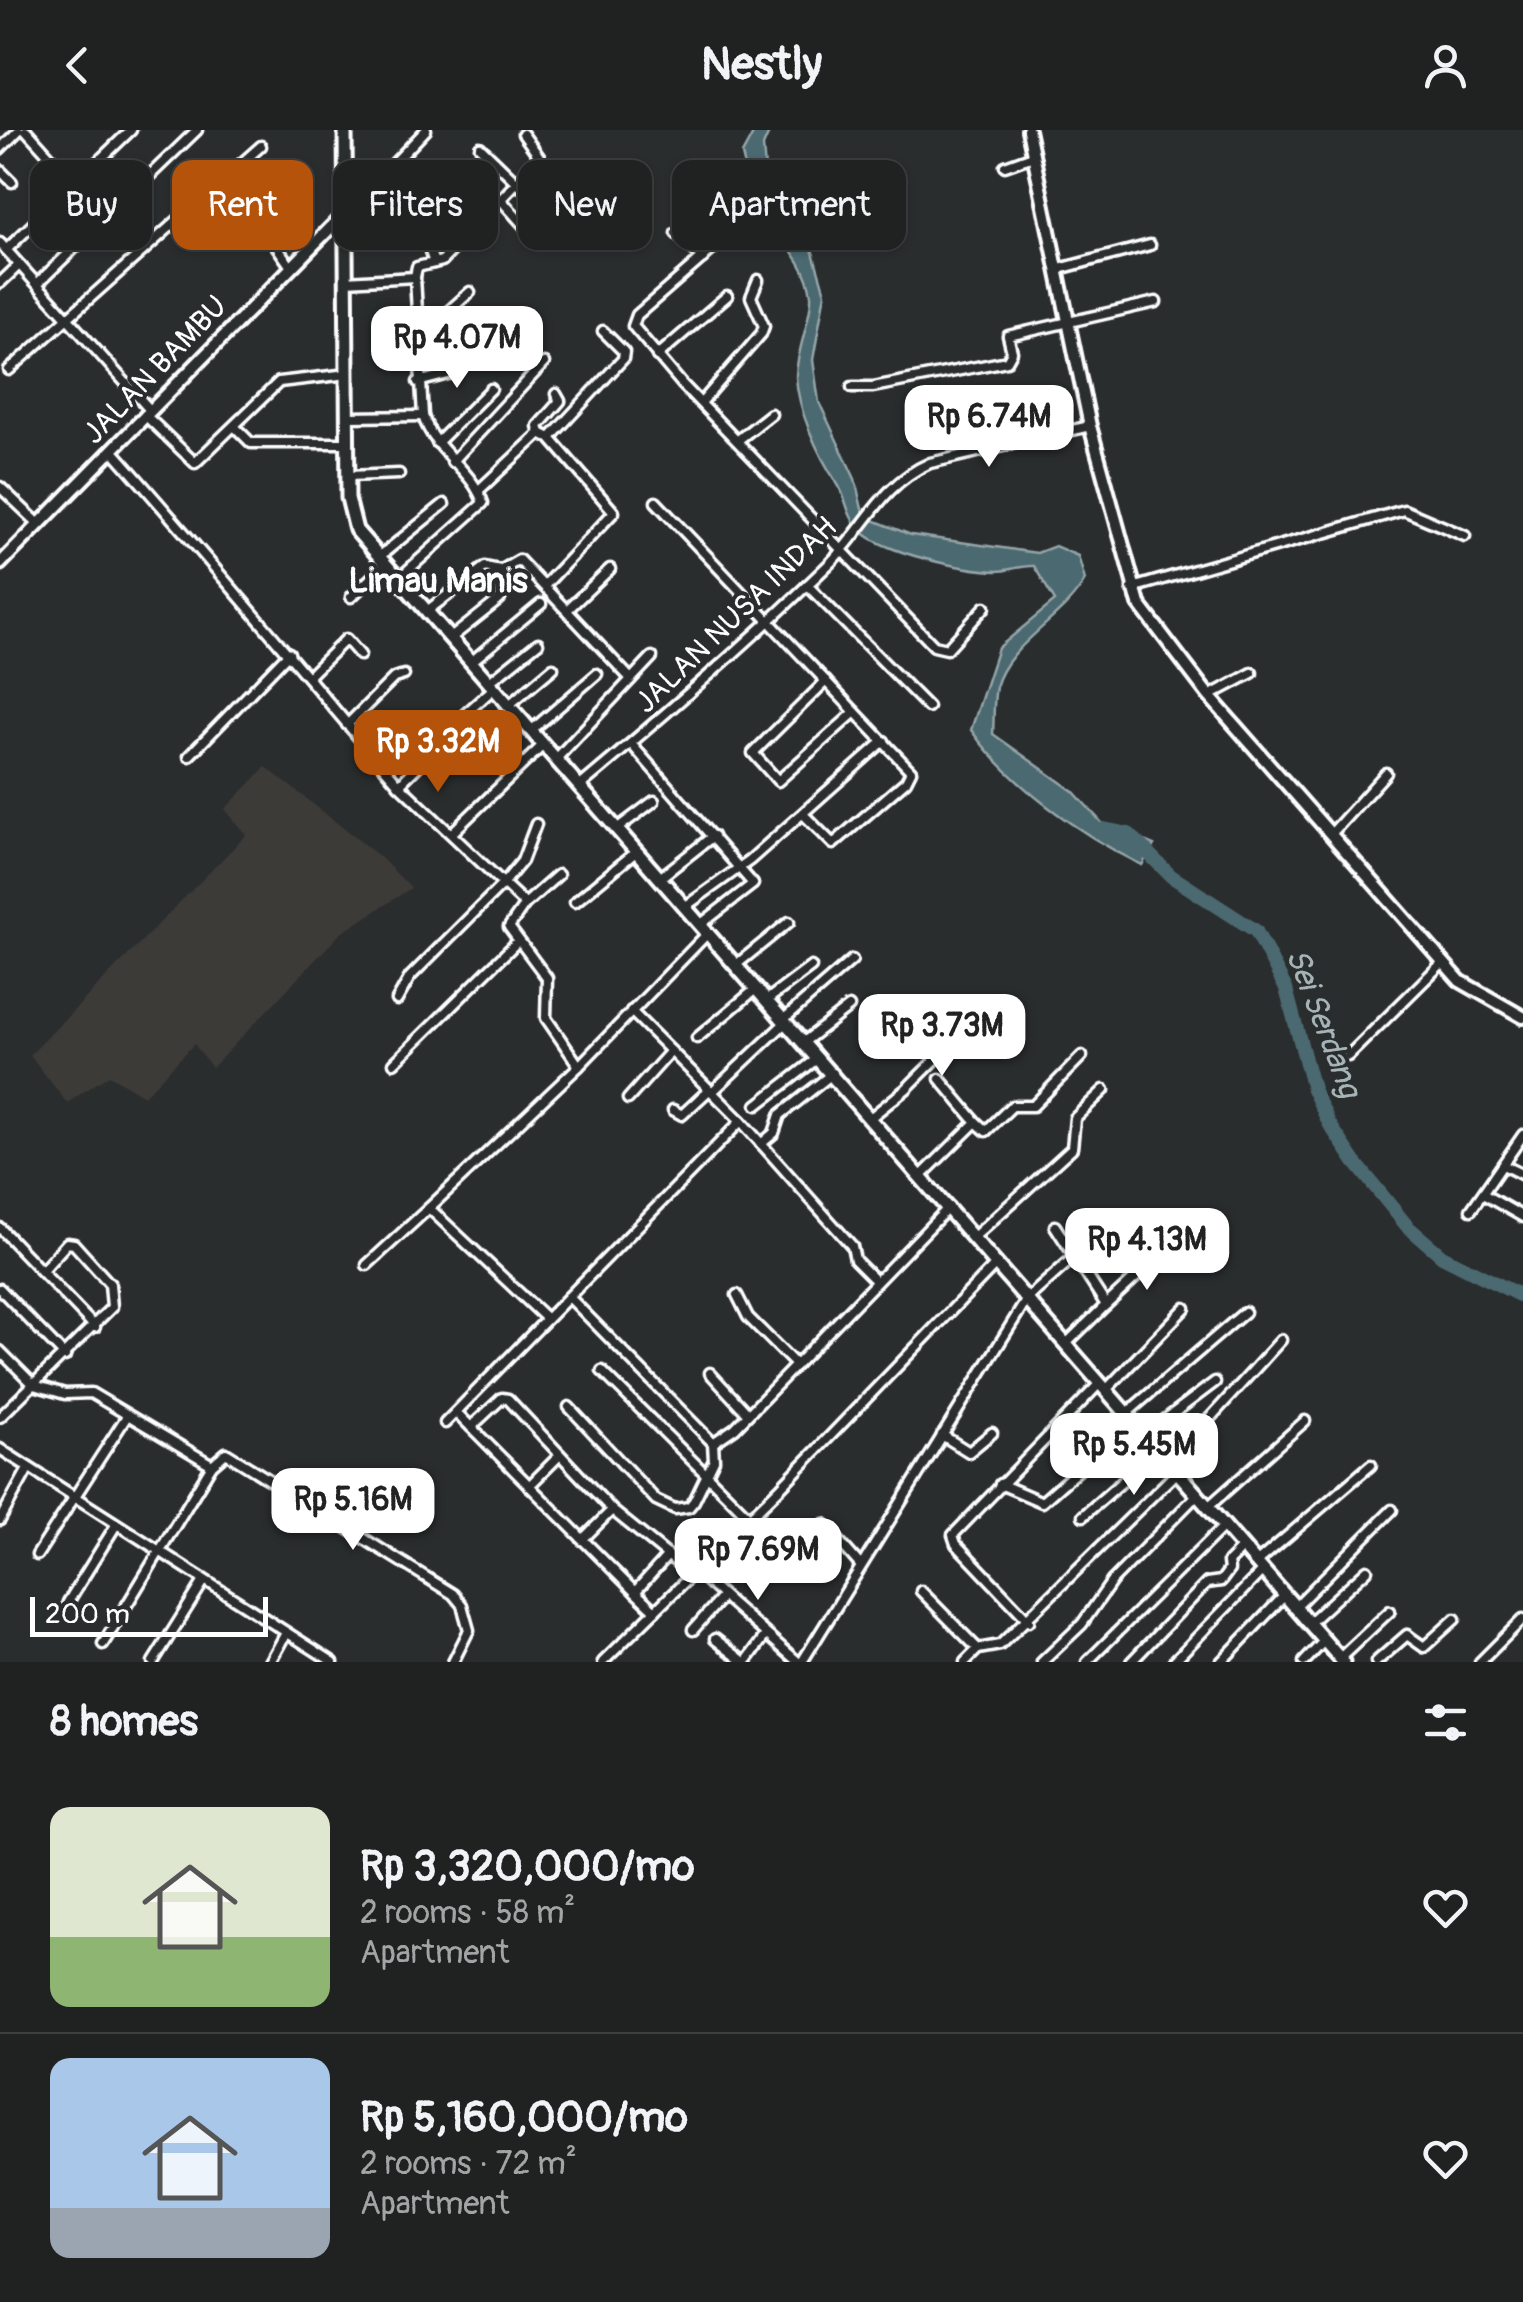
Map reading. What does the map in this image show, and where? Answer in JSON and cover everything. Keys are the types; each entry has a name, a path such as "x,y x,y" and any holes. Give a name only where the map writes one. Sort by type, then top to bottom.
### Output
{"main road":[{"path":"345,130 345,160"},
{"path":"346,250 347,444 352,522 1342,1660"}],"street":[{"path":"0,148 22,130 52,160"},
{"path":"131,130 3,246 148,413 195,463 279,382 348,374"},
{"path":"38,283 197,130"},
{"path":"401,160 426,130"},
{"path":"1028,130 1090,426 1132,588 1147,616 1209,696 1443,962 1476,992 1523,1017"},
{"path":"398,579 482,508 478,491 437,444 423,416 418,382 417,267 445,260 540,158 523,134"},
{"path":"9,370 261,146"},
{"path":"480,146 516,181"},
{"path":"1005,166 1032,156"},
{"path":"0,170 12,182"},
{"path":"503,202 518,219"},
{"name":"JALAN BAMBU","path":"0,564 333,225"},
{"path":"1058,270 1150,245"},
{"path":"279,250 291,267"},
{"path":"429,250 434,263"},
{"path":"696,250 703,258"},
{"path":"712,250 632,323 701,404 942,650 985,607"},
{"path":"0,283 19,265"},
{"path":"346,281 415,277"},
{"path":"701,404 762,334 764,326 751,296 758,280"},
{"path":"418,322 440,319 470,292"},
{"path":"658,356 727,296"},
{"path":"852,387 873,387 1008,361 1012,352 1008,336 1156,302"},
{"path":"550,438 624,359 624,352 603,331"},
{"path":"452,462 544,364"},
{"path":"418,382 449,374 454,366"},
{"path":"437,444 491,389"},
{"path":"545,586 614,512 537,427 560,401 556,394"},
{"path":"738,440 770,414"},
{"path":"349,417 423,416"},
{"name":"JALAN NUSA INDAH","path":"580,786 633,746 807,585 845,547 878,499 910,472 930,463 1090,426"},
{"path":"235,427 251,442 347,444"},
{"path":"478,491 540,433"},
{"path":"112,450 399,786 453,832 525,904"},
{"path":"348,476 399,474"},
{"path":"0,488 40,524"},
{"path":"656,502 911,772 906,781 833,844 804,815"},
{"path":"351,597 382,561 444,504"},
{"path":"1132,588 1404,510 1465,536"},
{"path":"450,638 500,599 502,593 492,579 520,560 631,680"},
{"path":"427,611 485,567 500,570"},
{"path":"566,610 610,569"},
{"path":"807,585 928,707"},
{"path":"471,662 541,604"},
{"path":"308,677 346,639 360,654"},
{"path":"399,786 423,761 428,747 538,642"},
{"path":"189,756 289,654"},
{"path":"556,759 652,657"},
{"path":"509,705 553,668"},
{"path":"1209,696 1252,673"},
{"path":"532,730 597,674"},
{"path":"347,725 394,678 404,675"},
{"path":"826,682 754,753 778,780 855,712"},
{"path":"686,906 804,815 884,742"},
{"path":"453,832 543,744"},
{"path":"366,1265 579,1066 704,929 753,887 740,867 633,746"},
{"path":"1332,833 1386,772"},
{"path":"618,828 654,801"},
{"path":"397,1000 410,978 504,884 522,860 536,824"},
{"path":"661,877 713,836"},
{"path":"575,902 637,851"},
{"path":"558,876 509,923 547,978 546,1018 579,1066"},
{"path":"736,965 789,922"},
{"path":"394,1062 518,941"},
{"path":"673,1110 682,1115 852,960"},
{"path":"1348,1056 1443,962"},
{"path":"767,1000 811,967"},
{"path":"697,1038 757,988"},
{"path":"804,1042 848,1007"},
{"path":"870,1118 906,1089 986,1009"},
{"path":"631,1011 741,1120 852,1246 854,1260 876,1281"},
{"path":"628,1100 671,1052"},
{"path":"940,1079 986,1131 1012,1106 1033,1106 1082,1056"},
{"path":"757,1106 818,1058"},
{"path":"761,1144 775,1132 780,1115 834,1073"},
{"path":"975,1236 1072,1148 1076,1118 1104,1090"},
{"path":"445,1423 741,1120"},
{"path":"922,1175 976,1122"},
{"path":"1471,1210 1523,1135"},
{"path":"1503,1165 1523,1175"},
{"path":"1483,1194 1523,1217"},
{"path":"713,1443 748,1413 949,1207"},
{"path":"429,1208 546,1318"},
{"path":"1055,1226 1106,1306"},
{"path":"1,1231 96,1326"},
{"path":"0,1417 112,1307 112,1289 74,1244 67,1244 42,1270"},
{"path":"1066,1344 1161,1254"},
{"path":"471,1426 502,1398 508,1399 612,1510 802,1662 1027,1299 1074,1257"},
{"path":"603,1662 750,1518 997,1263"},
{"path":"0,1289 64,1356"},
{"path":"737,1295 748,1317 796,1365"},
{"path":"569,1297 713,1443 714,1460 690,1507 678,1510 662,1504 569,1407"},
{"path":"1028,1620 953,1538 957,1528 1185,1308"},
{"path":"1000,1484 1042,1502 1245,1312"},
{"path":"1082,1516 1210,1418 1281,1340"},
{"path":"0,1351 34,1385 66,1394 92,1393 212,1465"},
{"path":"602,1370 750,1518"},
{"path":"710,1373 748,1413"},
{"path":"1146,1434 1215,1382"},
{"path":"37,1555 128,1416"},
{"path":"460,1416 655,1611"},
{"path":"1208,1507 1305,1421"},
{"path":"942,1436 969,1452 992,1433"},
{"path":"0,1450 330,1661"},
{"path":"103,1644 212,1465 226,1453 452,1594 462,1606 469,1630 453,1662"},
{"path":"529,1486 560,1455"},
{"path":"1173,1662 1259,1567 1372,1465"},
{"path":"0,1520 28,1469"},
{"path":"965,1662 978,1650 989,1650 1010,1640 1178,1471"},
{"path":"1042,1662 1082,1624 1112,1580 1198,1495"},
{"path":"582,1540 612,1510"},
{"path":"1295,1607 1392,1510"},
{"path":"824,1524 860,1565"},
{"path":"68,1602 116,1525"},
{"path":"1086,1662 1224,1526"},
{"path":"1131,1662 1207,1584 1216,1585 1223,1579 1229,1570 1228,1563 1243,1547"},
{"path":"635,1592 668,1555"},
{"path":"1310,1624 1368,1570"},
{"path":"153,1662 204,1581"},
{"path":"921,1592 978,1650"},
{"path":"693,1630 723,1596"},
{"path":"1221,1662 1284,1596"},
{"path":"1342,1660 1390,1611"},
{"path":"1376,1662 1407,1635 1427,1647 1455,1619"},
{"path":"1480,1662 1523,1619"},
{"path":"270,1662 286,1633"},
{"path":"715,1639 745,1662 766,1636"},
{"path":"1304,1662 1324,1641"}],"shaded area":[{"path":"266,767 380,857 411,888 340,934 212,1068 194,1044 144,1096 109,1075 67,1103 30,1055 246,835 225,809"}],"water":[{"path":"755,130 770,130 763,146 764,160 744,160 742,154"},
{"path":"790,250 812,250 825,293 813,360 819,402 855,479 862,509 873,520 911,535 1037,553 1055,546 1078,556 1085,580 1076,594 1002,671 995,693 993,734 1073,791 1103,824 1154,845 1142,865 1049,807 1006,770 971,730 998,648 1055,601 1034,566 997,571 925,559 886,546 860,530 816,446 801,404 796,377 811,295"}],"waterway":[{"name":"Sei Serdang","path":"1104,829 1129,834 1171,876 1256,931 1286,989 1313,1089 1330,1125 1355,1162 1407,1226 1442,1256 1523,1297"}],"district":[{"name":"Limau Manis","path":"438,581"}]}
